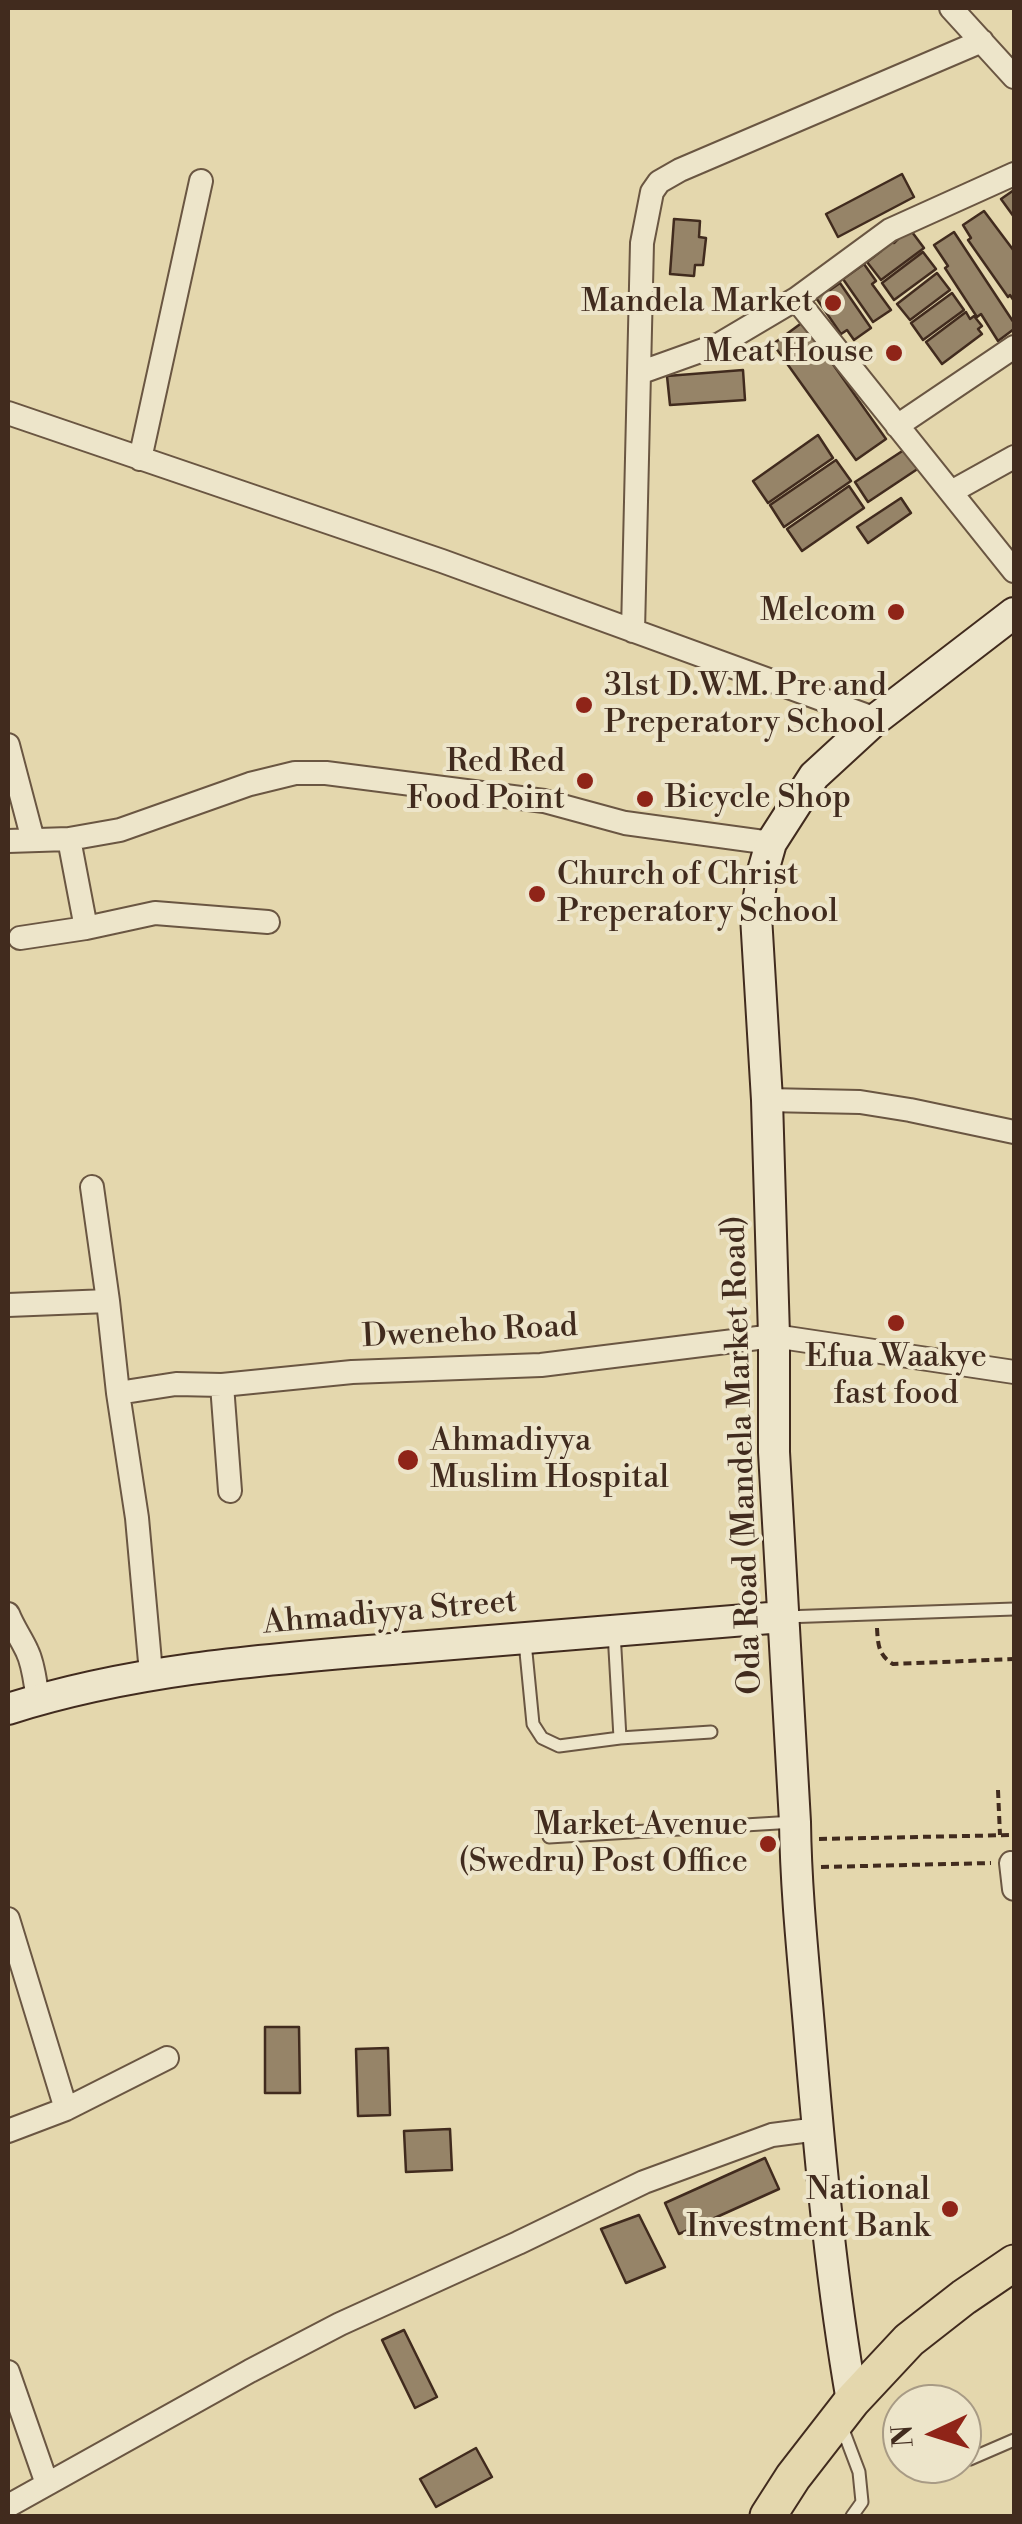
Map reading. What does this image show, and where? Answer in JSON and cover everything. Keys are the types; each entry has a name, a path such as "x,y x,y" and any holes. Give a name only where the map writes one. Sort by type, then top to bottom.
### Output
{"main road":[{"path":"776,2512 793,2478 909,2340 1014,2263"}],"street":[{"path":"950,8 1014,77"},
{"path":"633,631 642,243 648,202 659,182 982,40"},
{"path":"639,373 720,344 796,299 890,230 1014,174"},
{"path":"140,459 200,180"},
{"path":"796,299 1014,571"},
{"path":"898,426 1014,347"},
{"path":"8,413 442,561 876,719"},
{"path":"950,492 1014,457"},
{"name":"Oda Road (Mandela Market Road)","path":"846,2411 818,2130 782,1617 774,1452 767,1100 756,916 771,843 814,776 876,719 1014,613"},
{"path":"8,745 33,840"},
{"path":"8,841 70,839 120,830 250,784 295,773 326,773 544,800 625,823 771,843"},
{"path":"70,839 86,928"},
{"path":"20,938 155,914 268,922"},
{"path":"767,1100 860,1102 1014,1132"},
{"path":"92,1188 137,1518 151,1673"},
{"path":"8,1306 108,1302"},
{"name":"Dweneho Road","path":"118,1393 176,1384 222,1385 352,1372 540,1366 774,1336 1014,1372"},
{"path":"222,1385 230,1491"},
{"path":"8,1614 33,1668 38,1699"},
{"name":"Ahmadiyya Street","path":"8,1709 84,1686 151,1673 270,1659 782,1617"},
{"path":"1013,1863 1014,1889"},
{"path":"8,1919 66,2109"},
{"path":"8,2131 66,2109 167,2058"},
{"path":"8,2506 340,2324 644,2182 772,2135 818,2130"},
{"path":"8,2372 47,2484"}],"lane":[{"path":"782,1617 1014,1609"},
{"path":"614,1631 620,1738"},
{"path":"525,1638 533,1724 542,1738 560,1746 711,1732"},
{"path":"549,1837 796,1843"},
{"path":"846,2411 862,2502 852,2516"},
{"path":"982,2453 1014,2440"}],"path":[{"path":"876,1613 878,1644 883,1658 893,1664 1014,1659"},
{"path":"998,1790 1000,1835"},
{"path":"796,1843 1014,1835"},
{"path":"796,1843 1013,1863"}],"building":[{"path":"902,174 914,197 838,237 826,214"},
{"path":"1014,190 1014,217 1001,199"},
{"path":"984,211 1014,251 1014,301 968,240 971,238 963,225"},
{"path":"674,219 700,221 699,237 706,238 703,265 695,265 694,276 670,274"},
{"path":"909,228 924,248 881,280 867,262 881,251 876,245 889,235 894,243"},
{"path":"954,232 1014,323 1014,329 998,341 981,314 977,317 934,245"},
{"path":"923,252 936,269 894,300 882,283"},
{"path":"864,264 876,281 872,284 891,310 873,322 843,279"},
{"path":"937,273 950,290 910,320 897,304"},
{"path":"825,282 830,290 840,283 871,328 854,340 847,330 841,334 812,292"},
{"path":"952,293 964,310 923,340 911,323"},
{"path":"966,312 982,326 978,329 982,334 942,364 926,342"},
{"path":"803,322 886,439 856,460 773,344"},
{"path":"743,370 745,400 670,405 667,376"},
{"path":"818,435 833,458 768,503 753,481"},
{"path":"910,446 922,466 868,502 855,482"},
{"path":"836,460 851,481 784,527 770,505"},
{"path":"849,486 864,508 802,551 787,529"},
{"path":"901,498 911,513 868,543 857,527"},
{"path":"265,2027 299,2027 300,2093 265,2093"},
{"path":"388,2048 390,2115 358,2116 356,2049"},
{"path":"450,2129 452,2170 406,2172 404,2131"},
{"path":"765,2158 779,2189 679,2234 665,2203"},
{"path":"639,2215 665,2267 626,2283 601,2229"},
{"path":"404,2330 437,2397 415,2408 382,2340"},
{"path":"476,2448 492,2477 436,2507 420,2479"}],"place":[{"name":"Mandela Market","path":"833,303"},
{"name":"Meat House","path":"894,353"},
{"name":"Melcom","path":"896,612"},
{"name":"31st D.W.M. Pre and Preperatory School","path":"584,705"},
{"name":"Red Red Food Point","path":"585,781"},
{"name":"Bicycle Shop","path":"645,799"},
{"name":"Church of Christ Preperatory School","path":"537,894"},
{"name":"Efua Waakye fast food","path":"896,1323"},
{"name":"Ahmadiyya Muslim Hospital","path":"408,1460"},
{"name":"Market Avenue (Swedru) Post Office","path":"768,1844"},
{"name":"National Investment Bank","path":"950,2209"}]}
